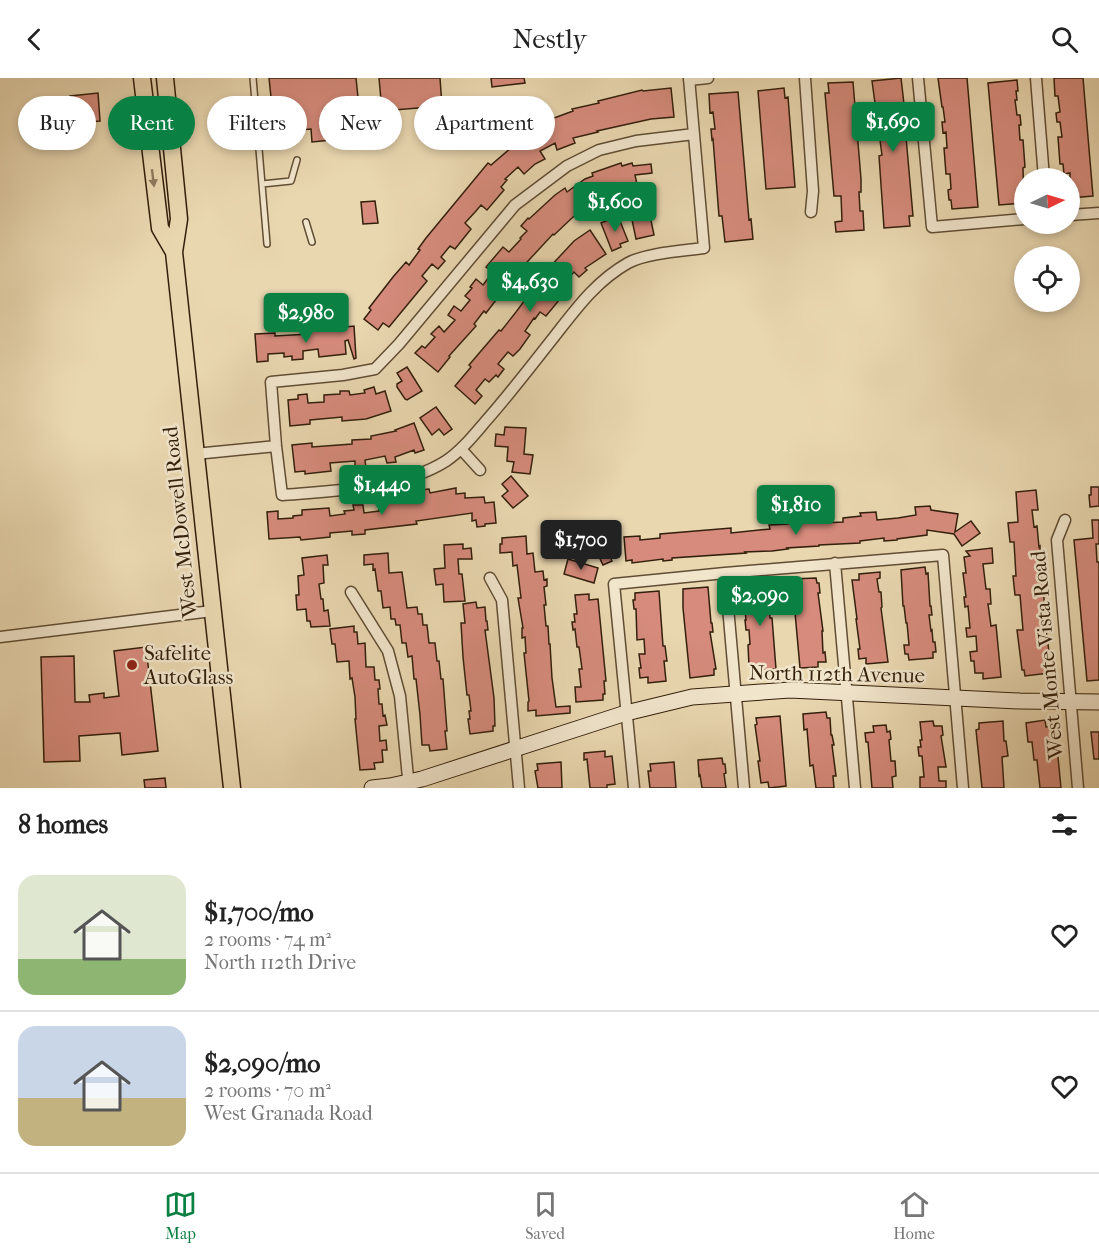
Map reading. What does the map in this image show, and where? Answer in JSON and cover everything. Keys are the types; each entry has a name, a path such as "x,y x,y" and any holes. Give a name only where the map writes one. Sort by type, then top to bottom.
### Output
{"main road":[{"name":"West McDowell Road","path":"142,78 160,228 174,252"},
{"name":"West McDowell Road","path":"165,78 179,219 174,252 232,788"}],"street":[{"path":"694,134 636,141 599,150 567,166 515,205 399,344 375,369 343,375 271,382 282,495 386,484 422,472 445,461 461,449 585,297 604,279 629,262 650,256 704,248 694,134 689,79 708,78"},
{"path":"804,78 813,191 811,212"},
{"path":"918,78 932,227 1014,220"},
{"path":"1036,78 1043,168"},
{"path":"1080,214 1099,213"},
{"path":"195,454 276,446"},
{"path":"461,449 480,470"},
{"name":"West Monte Vista Road","path":"1065,520 1057,540 1078,788"},
{"path":"634,788 614,584 943,555 963,788"},
{"path":"835,563 855,788"},
{"path":"725,573 744,788"},
{"path":"490,578 502,600 519,788"},
{"path":"351,592 387,651 400,696 409,785"},
{"path":"0,636 212,611"},
{"name":"North 112th Avenue","path":"372,788 409,785 626,713 692,697 790,690 1099,702"}],"lane":[{"path":"254,78 267,244"},
{"path":"262,184 291,181 297,160"},
{"path":"306,222 312,242"}],"building":[{"path":"269,78 356,78 358,96 319,96 319,141 312,142 311,129 307,129 307,96 271,96"},
{"path":"379,78 440,78 441,96 414,96 414,108 402,109 402,96 381,96"},
{"path":"491,78 524,78 525,83 492,87"},
{"path":"901,78 913,216 909,216 910,226 884,228 879,156 882,155 872,81"},
{"path":"938,78 967,78 978,207 952,209 951,200 949,200 950,174 946,174 944,148 947,148 946,132 943,133 942,122 945,122"},
{"path":"1054,78 1083,78 1093,196 1080,197 1080,168 1063,168 1063,164 1060,164 1058,137 1062,137 1056,113 1060,112 1058,96 1055,96"},
{"path":"1017,80 1018,91 1016,91 1017,100 1015,100 1017,115 1020,115 1020,140 1023,140 1025,167 1014,168 1014,204 999,205 988,83"},
{"path":"853,82 861,179 860,211 863,211 864,230 836,232 835,222 842,221 841,196 834,196 825,93 829,93 828,83"},
{"path":"671,88 674,117 651,119 597,131 573,138 575,143 557,150 555,118 573,111 572,109 599,103 598,101 643,91"},
{"path":"784,88 785,98 788,97 795,187 766,189 758,91"},
{"path":"738,92 749,220 751,219 753,239 725,242 722,216 719,216 711,129 715,129 713,112 710,113 709,94"},
{"path":"98,93 100,121 96,121 96,96 70,96"},
{"path":"508,150 542,150 540,151 545,159 524,174 518,167 505,179 507,180 501,187 504,190 487,210 481,205 465,223 471,229 455,249 450,246 441,257 445,261 438,269 432,264 422,276 427,281 389,327 383,323 378,330 364,319 371,310 369,308 406,262 409,265 426,238 488,163 491,165"},
{"path":"621,163 622,166 632,163 633,166 651,164 652,173 635,175 638,189 612,195 613,197 590,206 553,234 517,273 486,313 484,311 474,324 476,326 438,372 415,353 422,346 425,348 435,337 431,334 439,326 444,332 455,320 448,315 454,306 461,311 470,300 465,296 476,279 483,285 493,272 486,267 503,247 509,252 521,239 527,231 521,226 528,218 565,188 567,192 593,176 592,173"},
{"path":"375,201 378,223 363,224 361,202"},
{"path":"648,206 654,235 636,239 630,210"},
{"path":"618,216 628,241 612,251 601,223"},
{"path":"590,230 606,254 585,268 587,270 579,277 574,272 563,284 569,288 546,316 540,312 534,318 525,331 530,335 520,349 513,356 508,352 498,364 504,369 498,377 496,375 489,382 485,379 476,390 482,396 475,404 455,386 471,367 469,365 499,330 501,331 548,269 574,241"},
{"path":"354,326 356,358 354,359 348,340 345,341 346,354 319,357 318,349 303,351 303,359 292,360 292,356 284,357 284,353 268,354 268,361 257,362 255,334 275,333 275,336 309,334 308,331"},
{"path":"407,367 422,391 407,400 397,387 397,384 402,381 397,373"},
{"path":"374,387 376,394 385,391 391,411 366,419 342,421 342,417 310,420 310,424 290,426 288,400 298,399 298,395 307,394 308,403 324,402 324,395 340,394 340,391 349,391 350,395 365,393 364,390"},
{"path":"436,407 452,429 444,435 439,429 432,435 420,418"},
{"path":"414,423 424,450 415,453 414,450 395,457 396,462 387,463 385,456 365,460 366,468 355,469 355,461 330,463 331,471 305,474 305,471 295,472 292,445 312,443 312,447 352,444 352,440 371,439 371,436 396,431"},
{"path":"505,427 526,428 524,454 533,455 530,474 512,472 514,462 507,461 508,447 495,446 496,434 504,435"},
{"path":"511,476 528,496 513,508 502,496 508,491 502,484"},
{"path":"1091,487 1099,487 1099,506 1090,507"},
{"path":"456,488 456,494 465,493 465,498 484,497 485,503 494,502 496,523 477,527 476,520 472,521 472,513 416,521 417,524 365,530 365,534 352,535 352,531 330,533 330,537 301,540 300,537 269,539 267,512 278,511 278,519 302,515 302,510 329,508 330,516 354,510 353,505 363,505 364,513 379,511 379,504 404,501 404,496 420,495 420,490 429,489 430,493"},
{"path":"1036,490 1038,510 1032,510 1040,546 1046,615 1044,615 1051,666 1048,667 1049,673 1025,676 1022,670 1017,630 1023,630 1020,595 1015,595 1014,542 1010,542 1008,523 1018,522 1016,492"},
{"path":"930,506 931,510 958,514 955,532 971,521 980,533 962,546 954,534 927,530 927,535 897,540 884,541 884,538 860,541 860,543 672,558 672,560 663,561 663,559 632,563 632,560 626,561 624,537 640,536 640,540 660,538 660,534 731,528 731,533 770,529 769,525 788,524 788,522 821,520 822,523 843,522 843,518 861,516 860,513 876,512 877,520 898,518 916,515 915,507"},
{"path":"1092,520 1099,520 1099,544 1096,544 1097,562 1099,562 1099,680 1087,681 1074,540 1093,538"},
{"path":"526,536 527,554 533,553 535,572 543,571 544,580 547,579 547,586 544,587 546,605 544,605 556,707 570,706 570,713 536,716 536,710 528,711 525,637 522,638 517,565 513,566 512,552 500,553 502,538"},
{"path":"608,539 614,551 609,554 612,561 603,565 594,546"},
{"path":"463,544 463,549 471,548 472,559 458,559 465,601 444,602 443,584 436,585 434,569 445,568 444,545"},
{"path":"992,548 993,563 983,564 986,589 990,589 991,604 988,604 991,626 996,625 1001,677 983,679 983,673 975,673 974,661 971,661 970,652 977,651 976,636 967,637 966,628 970,628 968,606 965,607 964,597 966,597 963,573 966,573 964,557 970,556 966,551"},
{"path":"388,553 389,573 402,572 407,608 417,607 418,614 422,614 423,625 427,625 429,643 435,643 441,679 443,679 447,749 430,751 429,745 422,745 412,656 408,657 406,643 402,643 400,625 396,625 395,619 391,619 390,607 383,608 381,591 378,591 373,564 364,565 364,555"},
{"path":"327,555 328,565 323,565 324,583 319,584 324,611 328,610 330,626 311,627 310,621 307,621 306,609 297,610 298,576 304,575 302,558"},
{"path":"568,559 598,568 594,583 564,574"},
{"path":"925,567 926,574 928,573 932,615 929,615 931,631 936,652 933,652 933,658 909,660 908,654 905,654 904,645 909,645 903,606 901,570"},
{"path":"880,572 880,578 877,579 879,592 881,592 888,662 866,664 866,658 859,659 858,649 860,649 852,580 859,580 859,574"},
{"path":"816,578 819,583 823,653 825,652 826,662 818,662 818,667 800,668 792,579"},
{"path":"769,582 770,618 772,618 776,669 752,671 749,666 749,630 746,630 743,590 751,589 751,583"},
{"path":"708,587 713,632 710,632 716,669 714,669 714,675 690,678 683,589"},
{"path":"659,591 663,646 665,646 667,661 664,661 666,681 648,683 648,677 640,678 639,654 645,654 644,639 637,640 636,609 634,609 633,600 635,600 635,593"},
{"path":"589,594 589,600 598,599 606,681 604,681 605,694 603,694 603,700 576,702 575,687 581,687 579,669 582,669 572,622 575,622 574,614 577,614 575,595"},
{"path":"476,602 477,608 485,607 488,630 485,630 494,698 495,726 493,726 493,731 470,734 468,719 470,719 469,711 471,711 469,695 467,695 461,623 465,623 463,604"},
{"path":"354,626 358,644 365,643 366,667 374,667 375,680 379,680 379,704 382,704 383,716 385,715 387,725 379,726 380,741 386,740 387,750 382,750 383,762 374,763 375,769 360,770 355,697 352,678 350,679 349,661 337,662 335,644 332,644 330,629"},
{"path":"146,647 158,751 122,755 120,733 79,736 80,761 44,762 41,657 74,656 75,702 90,702 89,695 104,693 104,698 119,696 114,651"},
{"path":"826,712 827,718 830,718 836,776 833,776 834,788 816,788 813,765 810,766 807,729 804,730 803,714"},
{"path":"780,716 786,786 769,788 768,782 761,783 756,718"},
{"path":"1045,720 1046,727 1055,726 1061,788 1040,788 1037,760 1034,760 1032,742 1028,742 1026,723"},
{"path":"933,721 934,726 942,726 943,735 941,736 946,767 938,767 939,781 946,781 946,788 920,788 920,777 924,777 922,756 919,756 918,747 921,747 920,740 922,740 920,722"},
{"path":"1003,721 1004,741 1006,741 1008,756 1002,757 1004,788 982,788 976,730 979,729 979,723"},
{"path":"886,725 887,732 890,731 891,761 895,761 896,776 892,777 893,788 872,788 868,742 866,742 865,733 874,732 873,726"},
{"path":"1091,732 1099,732 1099,759 1094,759"},
{"path":"605,751 605,757 612,756 615,784 607,785 607,788 590,788 587,759 584,760 584,753"},
{"path":"722,758 725,764 726,788 702,788 698,760"},
{"path":"561,762 562,788 538,788 535,771 538,770 537,764"},
{"path":"674,762 676,788 650,788 648,771 651,771 650,764"},
{"path":"165,778 166,788 145,788 144,780"}],"place":[{"name":"Safelite AutoGlass","path":"132,665"}]}
